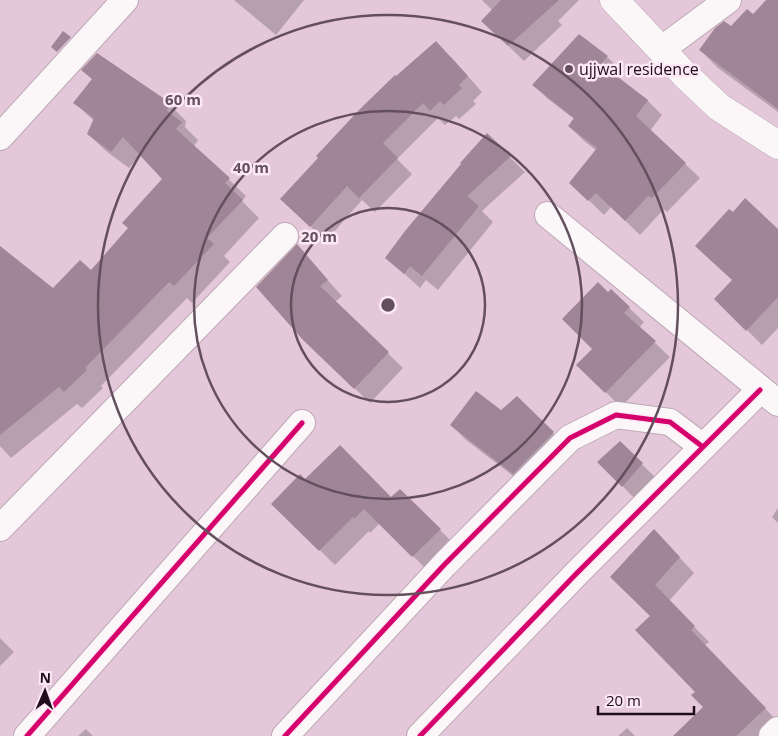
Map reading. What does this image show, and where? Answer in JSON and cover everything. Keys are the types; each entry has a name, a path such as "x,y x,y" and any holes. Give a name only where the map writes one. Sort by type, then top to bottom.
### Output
{"street":[{"path":"0,137 125,0"},
{"path":"614,0 662,48 684,74 719,107 778,145"},
{"path":"662,48 728,0"},
{"path":"420,736 577,573 703,447 769,397 548,215"},
{"path":"0,528 285,236"},
{"path":"285,736 445,564 570,438 616,415 670,422 703,447"},
{"path":"28,736 302,423"},
{"path":"772,736 778,730"}],"building":[{"path":"501,0 559,0 508,46 481,21"},
{"path":"766,0 778,0 778,109 699,50 715,28 724,21 731,26 747,9 753,14"},
{"path":"63,31 71,37 57,52 51,47"},
{"path":"579,34 608,56 601,64 648,100 636,116 686,163 652,198 648,196 625,221 596,193 588,201 569,183 597,148 568,126 574,118 532,85"},
{"path":"436,41 468,76 459,85 462,88 444,105 440,101 430,111 423,103 383,143 398,158 359,198 347,186 310,227 280,199 318,158 316,156 360,109 395,75"},
{"path":"97,53 169,102 167,111 182,122 176,129 230,178 225,183 243,200 207,238 214,244 174,286 169,282 64,392 59,387 0,435 0,246 53,288 80,260 91,270 128,228 122,223 162,179 123,137 111,152 87,134 94,118 73,103 92,79 81,70"},
{"path":"487,133 511,156 467,196 479,206 422,276 410,266 404,274 385,258 460,163"},
{"path":"745,198 778,229 778,297 746,331 714,299 732,280 695,246 729,209 733,212"},
{"path":"297,244 328,280 320,286 389,352 354,389 303,340 256,287"},
{"path":"598,282 608,292 611,289 630,307 624,313 656,341 605,393 576,365 592,349 562,319"},
{"path":"476,391 501,410 517,396 554,432 513,474 450,425"},
{"path":"620,441 643,463 622,487 597,462"},
{"path":"340,445 391,497 400,489 441,529 412,557 364,509 354,519 353,517 319,551 271,504 300,474 305,479"},
{"path":"654,529 680,557 655,585 695,626 691,630 766,708 736,736 673,736 703,707 691,695 695,692 635,630 650,616 610,577"}],"cycle path":[{"path":"420,736 577,573 760,390"},
{"path":"285,736 445,564 570,438 616,415 670,422 703,447"},
{"path":"27,736 302,423"}],"place":[{"name":"ujjwal residence","path":"569,69"}]}
